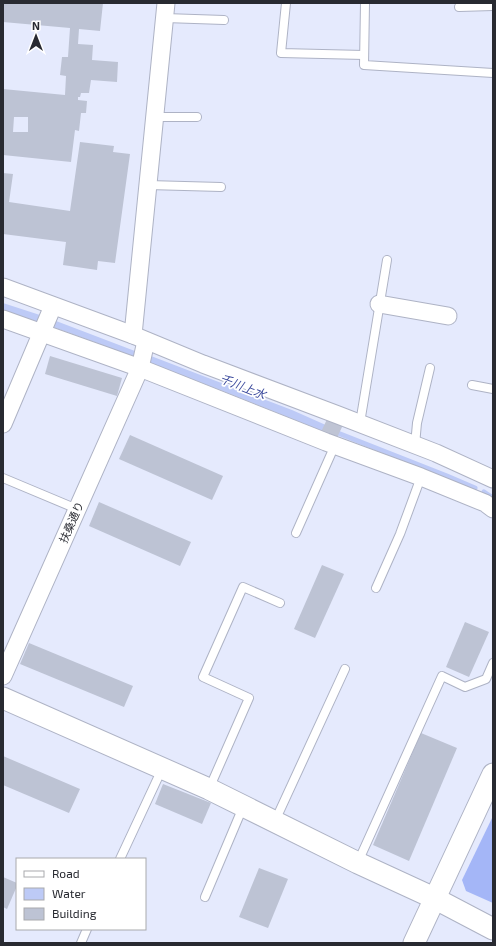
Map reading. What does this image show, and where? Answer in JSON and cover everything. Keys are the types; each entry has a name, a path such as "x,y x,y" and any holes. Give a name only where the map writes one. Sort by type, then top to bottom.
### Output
{"street":[{"name":"扶桑通り","path":"3,676 77,509 141,351 148,185 165,11"},
{"path":"3,287 53,308 141,351 332,432 360,423 436,453 490,478 478,501"},
{"path":"380,304 448,316"},
{"path":"3,424 53,308"},
{"path":"3,319 43,333 203,364 421,477 478,501 493,509"},
{"path":"3,698 243,806 358,863 434,898 493,929"},
{"path":"414,943 493,774"}],"lane":[{"path":"286,3 281,53 364,54"},
{"path":"365,3 364,65 493,72"},
{"path":"459,7 493,6"},
{"path":"165,11 224,20"},
{"path":"155,116 198,116"},
{"path":"148,185 221,187"},
{"path":"360,423 387,260"},
{"path":"415,445 417,423 430,368"},
{"path":"472,385 493,389"},
{"path":"296,533 332,432"},
{"path":"376,588 400,534 421,477"},
{"path":"3,478 77,509"},
{"path":"209,790 249,698 203,677 243,587 280,603"},
{"path":"358,863 442,676 465,687 486,679 493,664"},
{"path":"275,822 345,670"},
{"path":"120,858 162,769"},
{"path":"205,897 243,806"},
{"path":"80,943 86,930"}],"shaded area":[{"path":"493,816 493,903 466,891 462,880"}],"water":[{"path":"3,303 43,316 151,356 292,410 328,426 325,432 125,353 3,310"}],"building":[{"path":"3,3 103,3 100,31 79,29 78,44 93,45 92,60 118,62 117,82 91,80 89,93 81,93 80,97 78,97 78,100 87,101 86,113 81,113 79,131 75,130 71,162 3,155 3,89 65,95 66,76 60,75 62,57 68,57 70,28 3,22","holes":["14,117 28,117 28,132 13,132"]},
{"path":"80,142 114,146 113,152 130,154 115,263 98,261 97,270 63,265 66,242 3,234 3,173 13,174 9,202 70,211"},
{"path":"50,356 122,378 117,396 45,374"},
{"path":"130,435 223,476 212,500 119,459"},
{"path":"99,502 191,542 180,566 89,526"},
{"path":"322,565 344,574 315,638 294,629"},
{"path":"465,622 489,632 469,677 446,667"},
{"path":"29,643 133,686 124,707 20,664"},
{"path":"421,733 457,748 409,861 373,845"},
{"path":"3,756 80,789 69,813 3,785"},
{"path":"163,784 211,803 202,824 155,804"},
{"path":"259,868 288,879 268,928 239,917"},
{"path":"3,877 16,883 16,888 7,909 3,907"}],"waterway":[{"name":"千川上水","path":"320,426 475,488"},
{"name":"千川上水","path":"484,492 493,498"}],"tunnel":[{"path":"328,437 335,422"}]}
